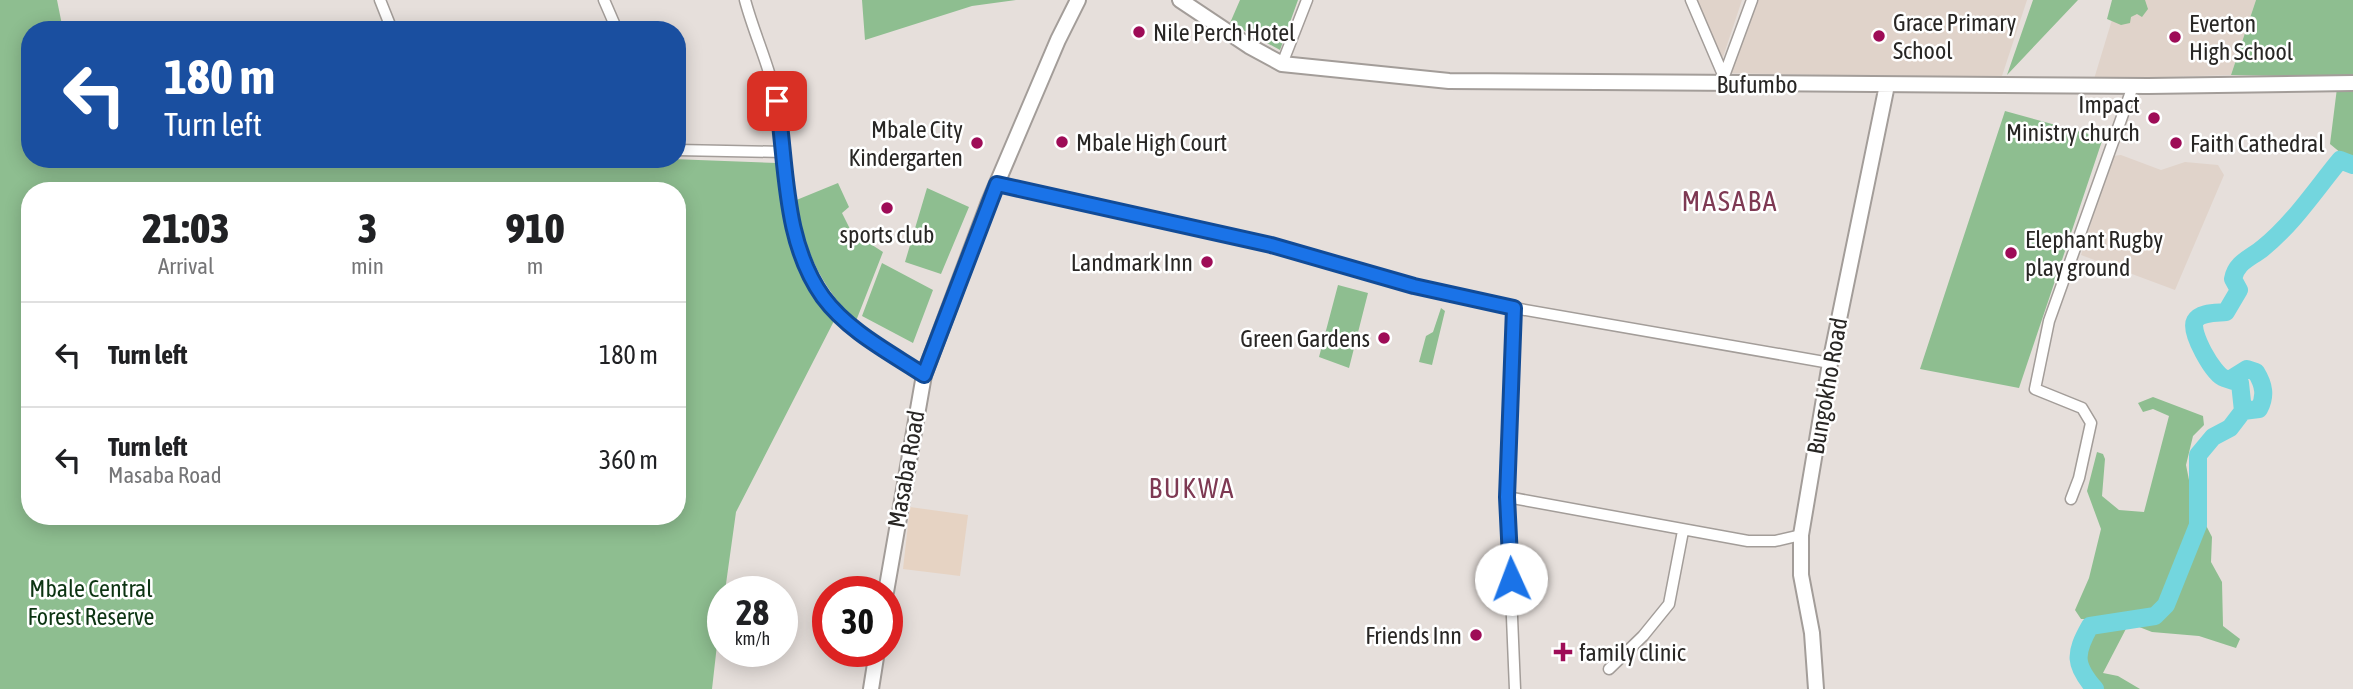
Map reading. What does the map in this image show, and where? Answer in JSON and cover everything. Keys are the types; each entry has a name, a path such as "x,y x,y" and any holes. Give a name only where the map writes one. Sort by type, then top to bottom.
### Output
{"street":[{"path":"380,0 388,21"},
{"path":"604,0 613,21"},
{"path":"745,0 777,101 788,199 798,247 823,297 864,336 924,375"},
{"path":"1058,40 1068,0"},
{"name":"Masaba Road","path":"889,576 924,375 997,184 1058,40 1078,0"},
{"name":"Bufumbo","path":"1180,0 1249,46 1282,64 1349,73 1449,81 1725,80 1887,85 2133,86 2353,83"},
{"path":"1282,64 1307,0"},
{"path":"1691,0 1725,80"},
{"path":"1725,80 1752,0"},
{"name":"Bungokho Road","path":"1816,689 1813,645 1801,575 1801,535 1830,363 1887,85"},
{"path":"2071,499 2080,478 2091,423 2082,408 2035,389 2049,321 2133,86"},
{"path":"686,150 784,152"},
{"path":"997,184 1271,245 1414,286 1514,308 1830,363"},
{"path":"1514,308 1507,497 1515,689"},
{"path":"1507,497 1683,531 1761,541 1801,535"},
{"path":"1609,669 1643,636 1669,604 1683,531"},
{"path":"871,689 874,667"}],"shaded area":[{"path":"1692,0 1742,0 1723,57 1718,60"},
{"name":"Grace Primary School","path":"1756,0 2027,0 2001,79 1728,73"},
{"name":"Everton High School","path":"2118,0 2256,0 2231,75 2094,79"},
{"path":"2121,155 2161,170 2185,162 2218,165 2224,175 2175,290 2081,255 2112,156"},
{"path":"910,507 968,515 960,576 903,569"}],"green space":[{"name":"sports club","path":"0,0 57,0 61,21 21,21 21,168 686,168 686,160 777,163 785,217 797,259 809,286 834,321 736,512 727,576 707,576 707,667 714,667 712,689 0,689"},
{"path":"862,0 1016,0 972,6 865,40"},
{"path":"1240,0 1298,0 1280,50 1230,23"},
{"path":"2033,0 2078,0 2007,75"},
{"path":"2112,0 2145,0 2148,9 2142,17 2137,14 2131,17 2130,23 2121,25 2107,19"},
{"path":"2256,0 2353,0 2353,77 2231,75"},
{"path":"2337,88 2353,88 2353,163 2330,144"},
{"name":"Elephant Rugby play ground","path":"2005,111 2103,138 2019,388 1920,369"},
{"path":"838,183 849,207 842,213 854,237 864,235 869,243 883,252 856,321 833,295 816,266 803,235 794,201"},
{"path":"927,188 969,207 941,274 905,262"},
{"path":"882,263 933,290 913,343 862,316"},
{"path":"1338,285 1368,293 1349,368 1319,357"},
{"path":"1441,308 1445,311 1432,365 1419,362 1426,336 1433,332"},
{"path":"2153,397 2203,416 2204,425 2193,436 2186,465 2193,500 2212,537 2211,562 2222,582 2223,626 2240,639 2236,648 2199,636 2152,632 2129,623 2103,673 2118,676 2140,689 2090,689 2080,675 2076,662 2076,648 2081,631 2094,629 2113,619 2081,619 2075,610 2089,578 2101,529 2087,491 2097,452 2103,454 2105,459 2102,496 2119,510 2144,512 2169,416 2153,409 2143,412 2138,403"}],"waterway":[{"path":"2095,689 2083,673 2079,659 2081,644 2090,626 2155,616 2166,605 2198,525 2198,455 2213,437 2230,428 2243,411 2240,383 2224,378 2214,369 2199,343 2195,321 2204,314 2226,312 2239,290 2233,279 2237,268 2284,228 2340,160 2353,165"},
{"path":"2231,379 2247,369 2256,372 2261,381 2263,395 2259,409 2243,411"}],"place":[{"name":"Nile Perch Hotel","path":"1139,32"},
{"name":"Grace Primary School","path":"1879,36"},
{"name":"Everton High School","path":"2175,37"},
{"name":"Impact Ministry church","path":"2154,118"},
{"name":"Mbale High Court","path":"1062,142"},
{"name":"Mbale City Kindergarten","path":"977,143"},
{"name":"Faith Cathedral","path":"2176,143"},
{"name":"sports club","path":"887,208"},
{"name":"Elephant Rugby play ground","path":"2011,253"},
{"name":"Landmark Inn","path":"1207,262"},
{"name":"Green Gardens","path":"1384,338"},
{"name":"Friends Inn","path":"1476,635"},
{"name":"family clinic","path":"1563,652"}],"district":[{"name":"MASABA","path":"1730,201"},
{"name":"BUKWA","path":"1192,488"}],"route":[{"path":"777,101 792,221 798,247 811,276 823,297 852,326 924,375 997,184 1271,245 1414,286 1514,308 1507,497 1511,579"}],"park label":[{"name":"Mbale Central Forest Reserve","path":"91,602"}]}
